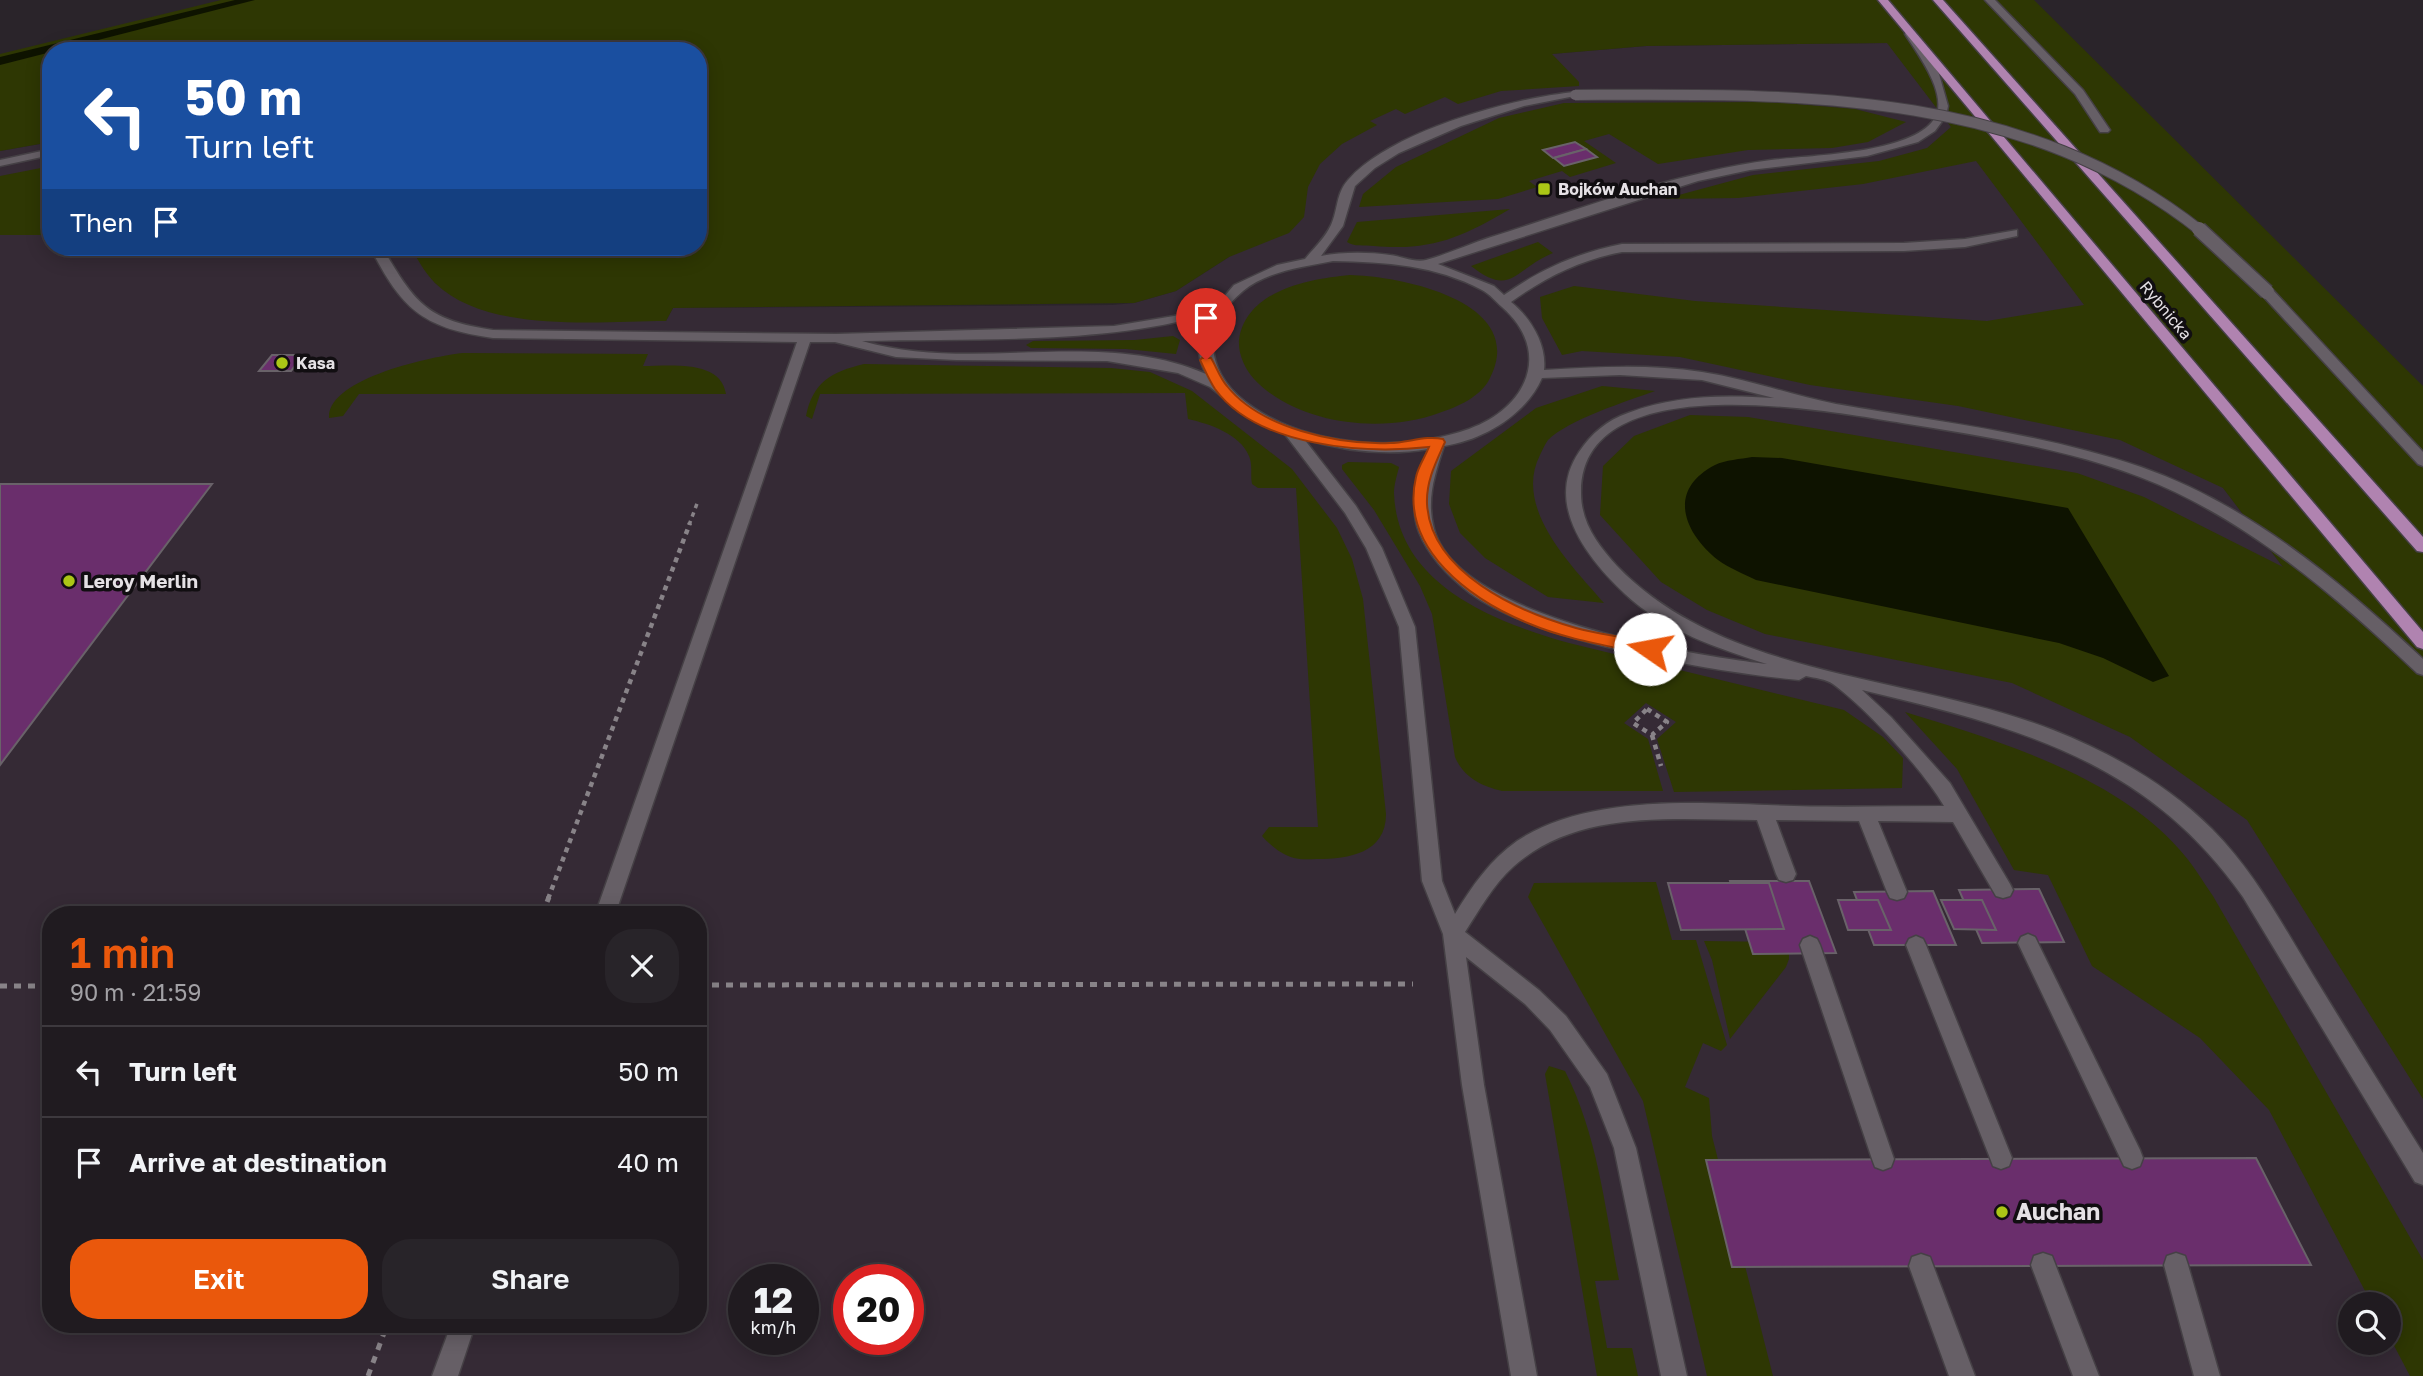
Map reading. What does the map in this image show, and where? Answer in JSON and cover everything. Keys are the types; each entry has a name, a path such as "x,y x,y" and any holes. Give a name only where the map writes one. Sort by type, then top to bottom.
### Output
{"main road":[{"name":"Rybnicka","path":"1883,0 2423,643"},
{"name":"Rybnicka","path":"1938,0 2423,547"}],"lane":[{"path":"1990,0 2078,92 2104,130"},
{"path":"1427,264 1692,179 1762,165 1865,154 1907,142 1936,123 1942,107 1936,81 1910,34"},
{"path":"1311,260 1339,220 1346,190 1374,164 1488,112 1532,100 1575,95 1819,97 1913,109 1978,125 2091,166 2152,197 2213,240 2267,292 2423,461"},
{"path":"0,163 42,154"},
{"path":"1505,300 1560,264 1590,254 1622,248 1904,247 1965,243 2013,233"},
{"path":"382,256 415,308 430,319 467,331 805,338 1114,330 1175,320 1217,308 1251,281 1273,270 1311,260 1349,256 1389,257 1427,264 1470,279 1505,300 1527,325 1538,354 1538,374 1520,401 1499,419 1472,432 1438,442 1389,447 1338,444 1291,432 1250,412 1222,388 1178,369 1138,360 894,353 836,338"},
{"path":"1217,308 1205,333 1206,360 1222,388"},
{"path":"608,906 805,338"},
{"path":"1538,374 1630,370 1680,373 1723,380 1810,404 2069,451 2139,472 2176,487 2233,517 2300,562 2377,624 2423,669"},
{"path":"1810,404 1695,400 1650,409 1609,428 1583,457 1573,493 1576,514 1587,541 1602,563 1647,604 1711,638 1835,677 1973,709 2066,742 2137,780 2185,815 2212,841 2238,874 2423,1174"},
{"path":"1291,432 1351,510 1374,548 1407,627 1432,881 1452,934 1474,1085 1524,1376"},
{"path":"1438,442 1423,475 1422,520 1427,536 1447,564 1495,601 1535,620 1577,634 1746,670 1835,677 1885,722 1942,788 1960,814 2003,890"},
{"path":"1763,812 1786,874"},
{"path":"1452,934 1489,879 1518,851 1552,830 1587,818 1624,813 1960,814"},
{"path":"1865,813 1897,892"},
{"path":"1452,934 1532,997 1570,1039 1599,1081 1625,1148 1674,1376"},
{"path":"2028,943 2132,1158"},
{"path":"1916,944 2001,1158"},
{"path":"1810,945 1883,1158"},
{"path":"2043,1265 2086,1376"},
{"path":"2176,1265 2207,1376"},
{"path":"1921,1266 1954,1361 1962,1376"},
{"path":"446,1376 460,1333"}],"path":[{"path":"545,906 699,500"},
{"path":"1647,709 1667,722 1652,735 1633,723 1647,709"},
{"path":"707,985 1460,984"},
{"path":"0,986 42,986"},
{"path":"368,1376 384,1333"}],"shaded area":[{"path":"1888,43 2423,753 2423,1376 0,1376 0,151 42,144 42,256 416,256 435,283 455,297 495,313 532,319 666,321 673,308 1112,305 1134,303 1176,291 1229,257 1328,120 1551,54 1646,46"},
{"path":"1752,457 1782,458 2068,508 2169,676 2153,682 2103,658 2059,643 1756,580 1732,568 1718,560 1696,537 1685,511 1686,499 1690,486 1715,465"}],"green space":[{"path":"221,0 2034,0 2423,386 2423,1099 2247,820 2130,737 2012,683 1765,634 1707,610 1661,582 1600,515 1603,466 1634,436 1690,415 1748,417 2077,473 2144,497 2283,567 2223,488 2120,440 1958,406 1810,385 1680,357 1582,351 1562,355 1542,318 1540,297 1574,286 1695,301 1987,321 2084,305 1976,161 1863,184 1738,198 1664,199 1753,175 1879,161 1927,148 1951,127 1887,43 1646,46 1552,54 1579,82 1579,86 1501,91 1458,104 1445,97 1405,114 1396,109 1370,121 1377,125 1342,144 1320,164 1308,187 1304,217 1289,233 1229,257 1176,291 1134,303 673,308 666,321 577,322 513,317 484,310 457,299 431,279 415,256 707,256 707,42 49,42"},
{"path":"42,44 42,144 0,151 0,54"},
{"path":"1771,102 1855,109 1906,122 1868,142 1832,148 1748,150 1658,164 1609,134 1584,141 1616,163 1570,177 1562,171 1529,181 1537,187 1498,199 1359,207 1363,194 1396,167 1499,118 1564,103"},
{"path":"42,168 42,235 0,235 0,176"},
{"path":"1510,209 1460,235 1429,244 1394,247 1347,242 1357,222"},
{"path":"1538,242 1553,253 1513,278 1496,280 1471,266"},
{"path":"1350,275 1398,281 1426,288 1453,298 1476,312 1491,330 1497,352 1490,378 1481,391 1439,413 1392,423 1367,424 1316,416 1272,395 1254,379 1243,361 1239,340 1244,323 1254,309 1282,290 1316,280"},
{"path":"1173,336 1180,340 1176,354 1126,349 1031,348 1026,345 1033,341 1135,340"},
{"path":"463,353 648,354 643,366 679,366 704,370 715,375 726,394 359,394 343,416 329,418 333,404 345,391 363,381 407,364"},
{"path":"864,364 1111,368 1150,372 1192,391 1292,469 1337,528 1352,559 1363,599 1386,814 1380,837 1373,845 1353,855 1329,859 1300,859 1281,852 1262,836 1269,827 1318,827 1296,488 1258,488 1252,484 1250,459 1245,448 1223,431 1188,419 1185,393 820,394 812,419 806,416 813,395 825,380"},
{"path":"1602,386 1655,391 1569,425 1548,440 1534,475 1534,495 1550,535 1604,603 1548,597 1485,558 1460,533 1449,504 1451,471 1536,408"},
{"path":"1348,462 1391,463 1399,467 1394,493 1399,525 1412,552 1431,575 1455,595 1482,611 1511,624 1569,643 1844,710 1883,737 1903,758 1902,788 1674,792 1657,739 1676,722 1646,703 1624,723 1648,739 1663,791 1502,791 1474,780 1463,770 1455,757 1432,614 1420,586 1374,510 1342,469 1342,465"},
{"path":"1905,712 2015,748 2088,781 2122,800 2152,823 2188,860 2213,896 2423,1260 2423,1376 2410,1376 2399,1355 2401,1292 2366,1292 2269,1110 2200,1038 2092,966 2048,875 2014,870 1957,769"},
{"path":"1656,882 1672,940 1696,940 1727,1045 1721,1051 1703,1043 1685,1087 1709,1098 1712,1136 1773,1376 1707,1376 1643,1101 1528,897 1534,883"},
{"path":"1704,941 1789,942 1786,967 1730,1039 1712,960"},
{"path":"1549,1066 1565,1071 1585,1121 1599,1173 1619,1280 1595,1281 1607,1348 1632,1348 1638,1376 1597,1376 1545,1074"}],"building":[{"path":"1575,142 1586,149 1553,158 1543,150"},
{"path":"1586,149 1597,157 1564,166 1554,158"},
{"name":"Kasa","path":"272,355 304,355 291,371 259,371"},
{"name":"Leroy Merlin","path":"0,484 212,484 0,765"},
{"path":"1730,881 1809,881 1836,953 1753,954"},
{"path":"1668,883 1769,883 1784,929 1681,930"},
{"path":"2039,889 2064,942 1982,943 1959,890"},
{"path":"1933,891 1956,945 1874,945 1854,892"},
{"path":"1838,900 1878,900 1891,930 1848,930"},
{"path":"1941,900 1982,900 1996,930 1954,929"},
{"name":"Auchan","path":"2256,1158 2311,1265 1732,1267 1706,1160"}],"waterway":[{"path":"78,42 249,0"},
{"path":"0,61 42,51"}],"place":[{"name":"Bojków Auchan","path":"1544,189"},
{"name":"Kasa","path":"282,363"},
{"name":"Leroy Merlin","path":"69,581"},
{"name":"Auchan","path":"2002,1212"}],"route":[{"path":"1206,360 1222,388 1250,412 1291,432 1338,444 1389,447 1438,442 1423,475 1420,504 1427,536 1447,564 1495,601 1535,620 1577,634 1650,649"}]}
